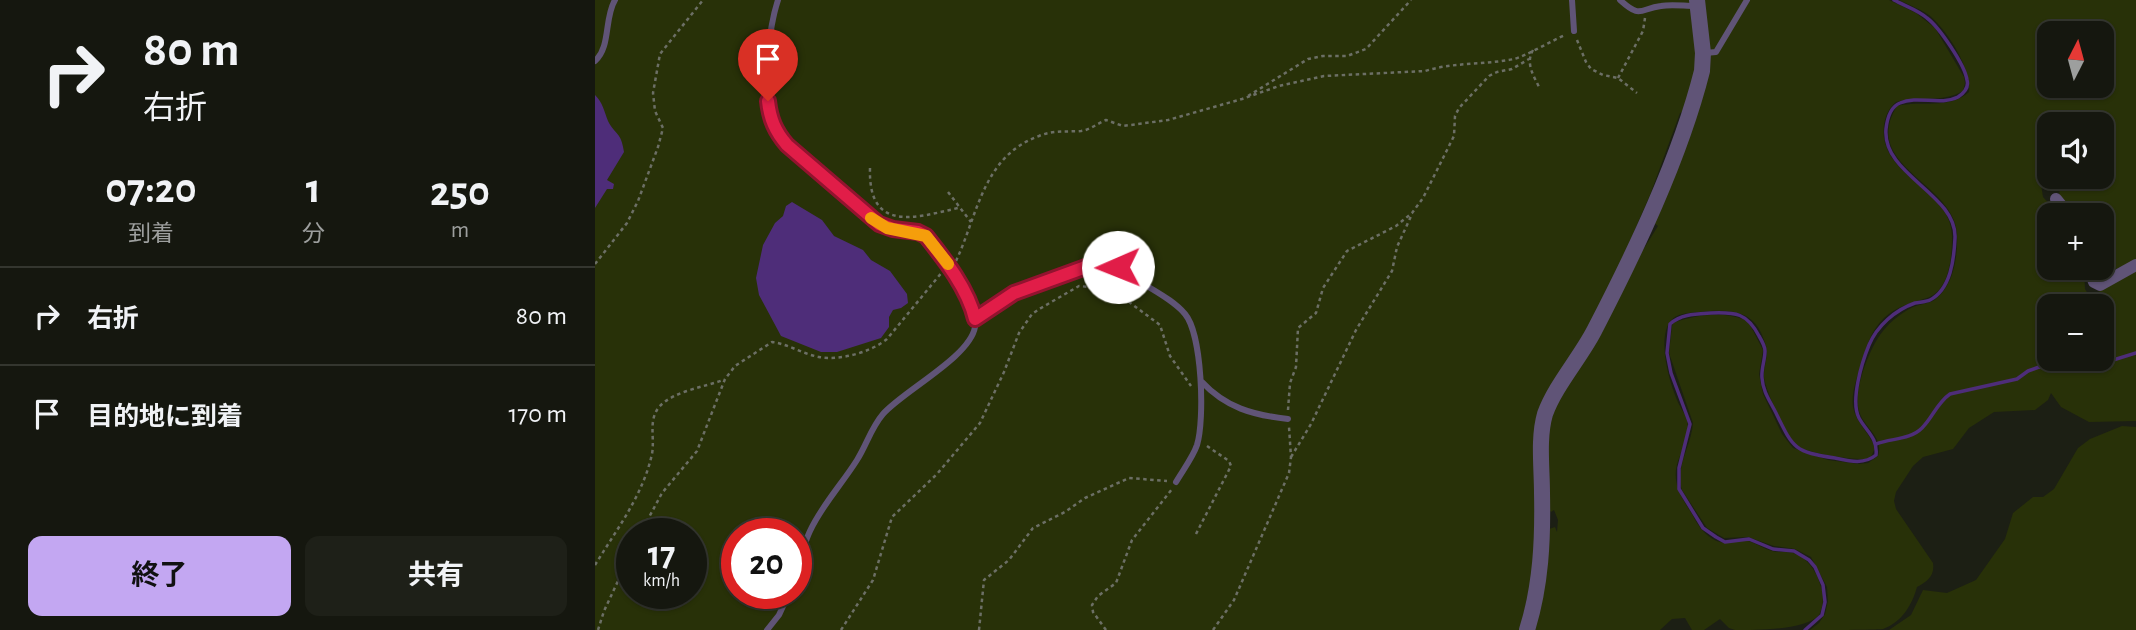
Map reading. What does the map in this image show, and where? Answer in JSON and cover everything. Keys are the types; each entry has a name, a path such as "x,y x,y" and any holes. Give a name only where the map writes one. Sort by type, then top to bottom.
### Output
{"street":[{"path":"1527,630 1536,602 1543,545 1544,417 1549,404 1585,349 1616,290 1658,194 1697,90 1703,53 1697,3"},
{"path":"2056,199 2059,203"},
{"path":"2114,276 2136,265"},
{"path":"2093,280 2100,285 2109,280"}],"lane":[{"path":"595,61 603,49 608,17 607,0"},
{"path":"608,17 615,0"},
{"path":"778,0 772,21 768,76 770,117 776,131 787,145 869,217 887,228 926,236 950,267 973,309 975,319 971,339 932,377 899,399 873,427 857,460 812,527"},
{"path":"1572,0 1574,31"},
{"path":"1620,0 1634,10 1697,3"},
{"path":"1648,10 1650,0"},
{"path":"1703,53 1716,52 1747,0"},
{"path":"975,319 1014,293 1094,264 1105,263 1118,267 1174,303 1190,321 1202,398 1197,447 1176,482"},
{"path":"1201,381 1221,400 1243,411 1288,419"},
{"path":"767,630 782,609"}],"path":[{"path":"595,264 627,222 638,201 658,147 663,128 655,111 653,93 660,54 703,0"},
{"path":"1242,99 1308,59 1347,56 1366,49 1411,0"},
{"path":"1618,78 1643,31 1648,10"},
{"path":"649,518 663,493 697,451 725,379 735,366 772,342 830,358 865,351 887,339 950,267 970,231 978,200 994,169 1004,157 1030,139 1054,131 1083,131 1106,120 1123,126 1157,122 1279,86 1324,76 1425,71 1450,65 1484,64 1518,58 1574,31 1585,62 1597,73 1618,78 1637,93"},
{"path":"1291,457 1305,435 1356,330 1392,271 1397,247 1412,214 1454,136 1455,116 1459,108 1489,76 1512,69 1529,59 1534,49"},
{"path":"1529,59 1540,89"},
{"path":"870,168 870,191 873,199 890,215 916,217 958,208"},
{"path":"948,192 971,222"},
{"path":"1213,630 1234,600 1289,473 1290,383 1296,367 1298,328 1316,313 1324,288 1347,251 1396,226 1412,214"},
{"path":"841,630 873,580 892,517 937,474 979,423 1019,334 1032,314 1041,308 1079,286 1100,288 1125,299 1160,325 1170,356 1178,370 1202,398"},
{"path":"595,565 619,530 644,479 653,450 653,416 659,407 667,400 697,387 725,379"},
{"path":"1196,534 1231,466 1230,461 1198,440"},
{"path":"979,630 984,580 1009,560 1033,528 1065,512 1085,498 1129,478 1176,482 1132,540 1116,583 1098,596 1091,605 1106,630"},
{"path":"598,630 616,585"}],"green space":[{"path":"595,0 1889,0 1916,13 1935,28 1965,83 1963,91 1955,95 1896,102 1886,115 1885,143 1892,158 1903,171 1941,207 1949,221 1952,246 1948,273 1940,288 1927,298 1904,305 1889,314 1875,329 1867,346 1855,385 1853,407 1875,448 1871,457 1859,459 1829,455 1794,444 1781,422 1765,383 1767,350 1762,335 1746,316 1721,311 1679,315 1671,321 1664,343 1668,371 1688,425 1676,469 1676,483 1681,495 1700,528 1711,538 1722,542 1748,541 1772,551 1793,553 1807,561 1822,591 1822,608 1819,615 1804,624 1756,630 1735,630 1720,619 1704,630 1692,630 1685,618 1672,619 1660,630 1534,630 1549,529 1555,527 1557,532 1558,520 1554,510 1551,512 1548,508 1547,443 1550,414 1640,250 1643,250 1658,226 1653,222 1695,106 1680,113 1650,195 1602,305 1540,408 1536,557 1520,630 595,630"},
{"path":"1899,0 2136,0 2136,260 2114,270 2114,203 2064,203 2059,197 2060,189 2114,189 2114,112 2037,112 2037,189 2042,189 2043,197 2049,203 2037,203 2037,280 2085,280 2088,294 2037,294 2037,371 2114,371 2114,294 2096,294 2136,268 2136,421 2089,422 2061,407 2051,393 2048,400 2035,410 1994,412 1969,428 1953,449 1923,457 1913,466 1896,492 1894,501 1896,509 1933,563 1933,572 1917,587 1909,606 1890,626 1883,629 1810,630 1825,614 1828,601 1827,587 1811,557 1795,549 1774,546 1748,537 1724,538 1707,528 1682,490 1680,474 1693,423 1669,353 1672,326 1682,320 1711,315 1748,321 1763,350 1759,374 1763,394 1782,434 1793,448 1828,460 1859,464 1868,463 1878,456 1877,439 1860,414 1858,406 1859,386 1869,354 1878,338 1898,316 1913,307 1933,301 1946,288 1953,270 1957,242 1952,215 1941,200 1899,159 1890,144 1889,127 1897,106 1944,103 1961,98 1969,92 1967,72 1957,50 1929,15"},
{"path":"2122,426 2136,427 2136,630 1889,630 1911,615 1923,590 1947,593 1976,580 2005,539 2013,513 2033,497 2043,497 2054,489 2078,448 2090,439"}],"shaded area":[{"path":"595,95 619,137 624,152 607,180 614,184 613,189 607,189 595,208"},
{"path":"792,202 822,220 834,236 863,250 871,260 890,271 907,294 908,303 893,310 889,317 889,327 881,338 837,352 821,352 781,336 759,295 756,278 763,245 775,223 783,216 786,206"}],"waterway":[{"path":"1805,630 1822,615 1825,602 1823,585 1809,560 1794,551 1773,549 1749,539 1725,542 1703,528 1679,489 1679,468 1690,424 1671,373 1667,353 1670,324 1684,316 1700,314 1727,313 1745,318 1755,328 1764,345 1764,388 1791,441 1811,453 1846,460 1861,461 1876,455 1873,439 1859,418 1856,402 1866,352 1872,338 1887,320 1908,306 1930,300 1943,289 1952,264 1955,238 1945,209 1895,159 1888,145 1887,122 1891,111 1900,103 1914,100 1951,100 1962,94 1967,87 1965,73 1957,56 1932,23 1920,13 1894,0"},
{"path":"1876,444 1917,432 1950,394 2017,379 2039,367 2081,370 2136,353"}],"slow traffic":[{"path":"871,218 887,228 918,232 926,236 948,264"}],"route":[{"path":"768,101 770,117 776,131 787,145 869,217 887,228 918,232 926,236 948,264 973,309 975,319 1014,293 1094,264 1105,263 1118,267"}]}
